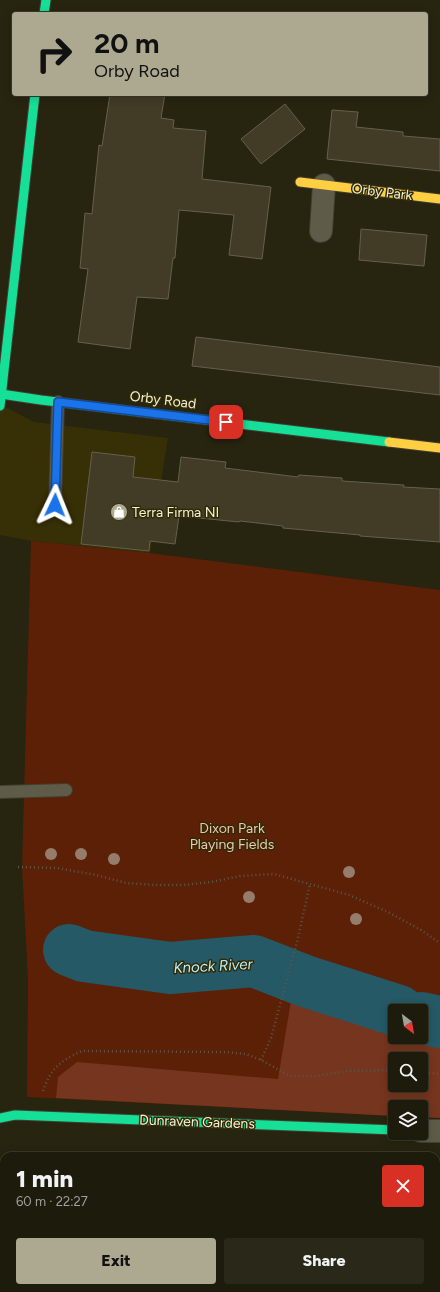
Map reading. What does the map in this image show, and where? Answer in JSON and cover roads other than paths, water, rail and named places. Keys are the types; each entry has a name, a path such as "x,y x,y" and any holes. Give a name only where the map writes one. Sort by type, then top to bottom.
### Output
{"street":[{"path":"44,12 46,0"},
{"path":"0,398 35,96"},
{"name":"Orby Park","path":"300,182 440,198"},
{"path":"320,231 324,185"},
{"name":"Orby Road","path":"0,398 58,402 440,448"},
{"name":"Dunraven Gardens","path":"0,1118 10,1115 388,1130"},
{"path":"428,1131 440,1131"}],"lane":[{"path":"55,505 58,402"},
{"path":"0,792 66,790"}],"waterway":[{"name":"Knock River","path":"69,950 84,956 170,968 254,961 305,981 388,1007"},
{"name":"Knock River","path":"428,1019 440,1022"}],"place":[{"name":"Terra Firma NI","path":"119,512"}],"park label":[{"name":"Dixon Park Playing Fields","path":"232,836"}]}
